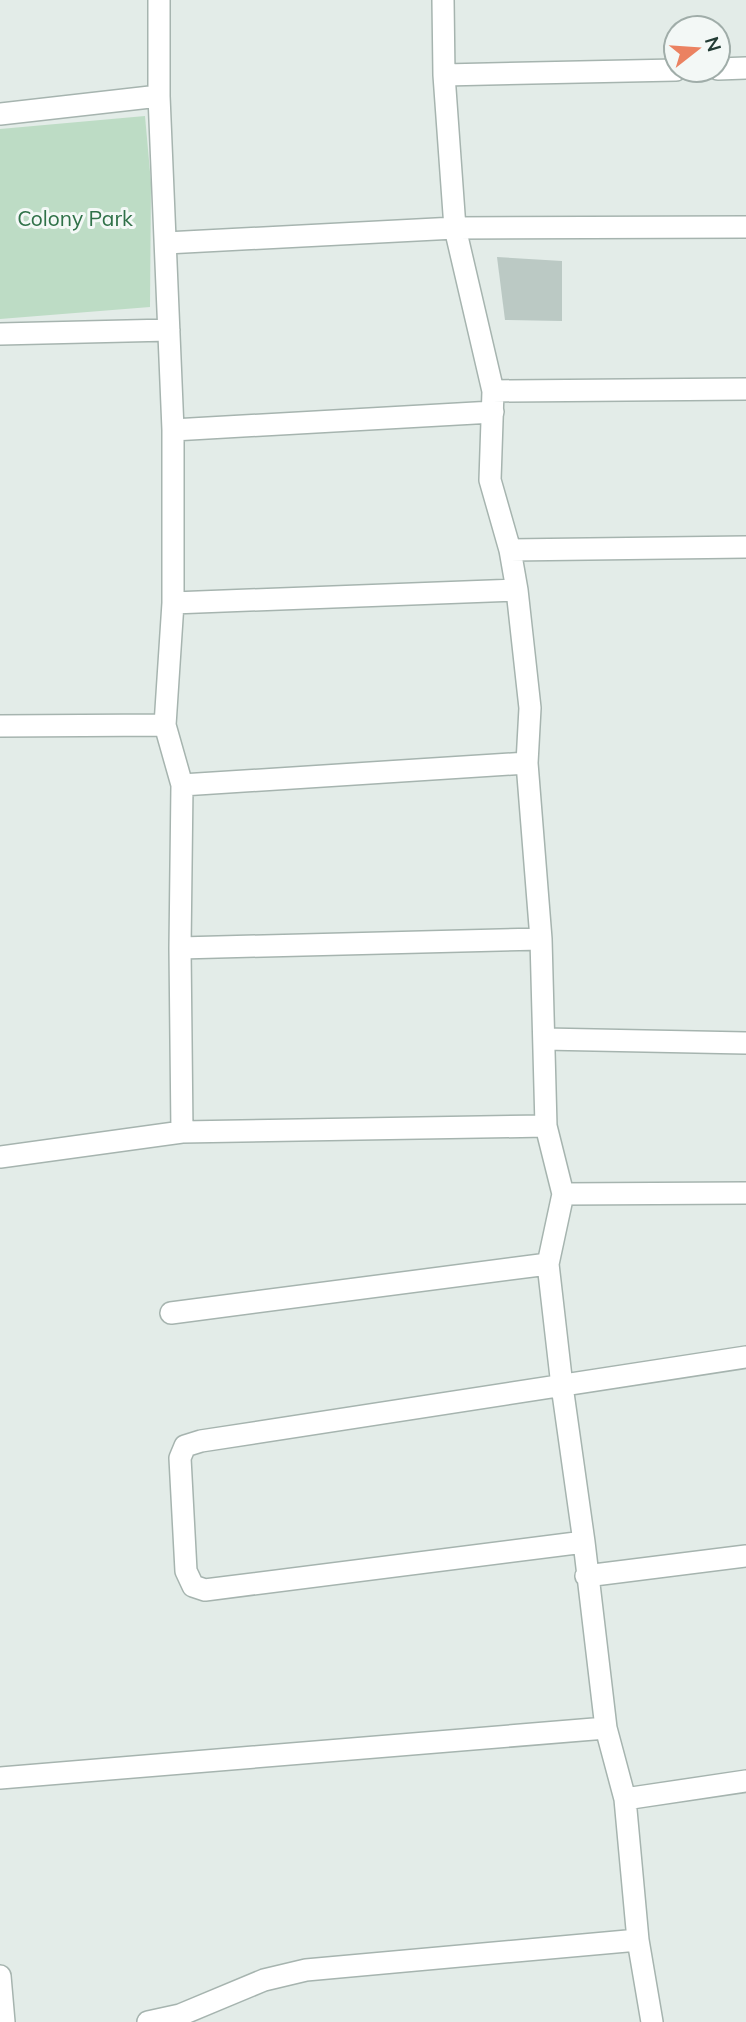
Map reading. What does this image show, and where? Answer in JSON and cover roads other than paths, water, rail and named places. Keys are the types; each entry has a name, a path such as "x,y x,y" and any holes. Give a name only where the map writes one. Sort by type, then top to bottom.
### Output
{"street":[{"path":"159,0 159,96 173,430 173,603 165,725 182,785 182,1132"},
{"path":"443,0 444,75 455,228 493,402 490,480 510,550 530,708 527,764 541,939 546,1126 563,1194 548,1265 606,1728 625,1799 638,1940 652,2022"},
{"path":"444,75 662,70"},
{"path":"0,114 159,96"},
{"path":"166,243 455,228 746,227"},
{"path":"0,334 169,330"},
{"path":"173,430 493,402 746,389"},
{"path":"510,550 746,547"},
{"path":"173,603 517,590"},
{"path":"0,726 165,725"},
{"path":"182,785 527,764"},
{"path":"180,948 541,939"},
{"path":"544,1039 746,1042"},
{"path":"0,1157 182,1132 546,1126"},
{"path":"563,1194 746,1193"},
{"path":"171,1314 548,1265"},
{"path":"584,1542 205,1590 193,1586 186,1571 180,1458 185,1446 201,1441 746,1357"},
{"path":"586,1576 746,1556"},
{"path":"0,1778 606,1728"},
{"path":"625,1799 746,1781"},
{"path":"148,2022 180,2015 264,1980 306,1970 638,1940"},
{"path":"0,1976 4,2022"}],"park label":[{"name":"Colony Park","path":"75,218"}]}
